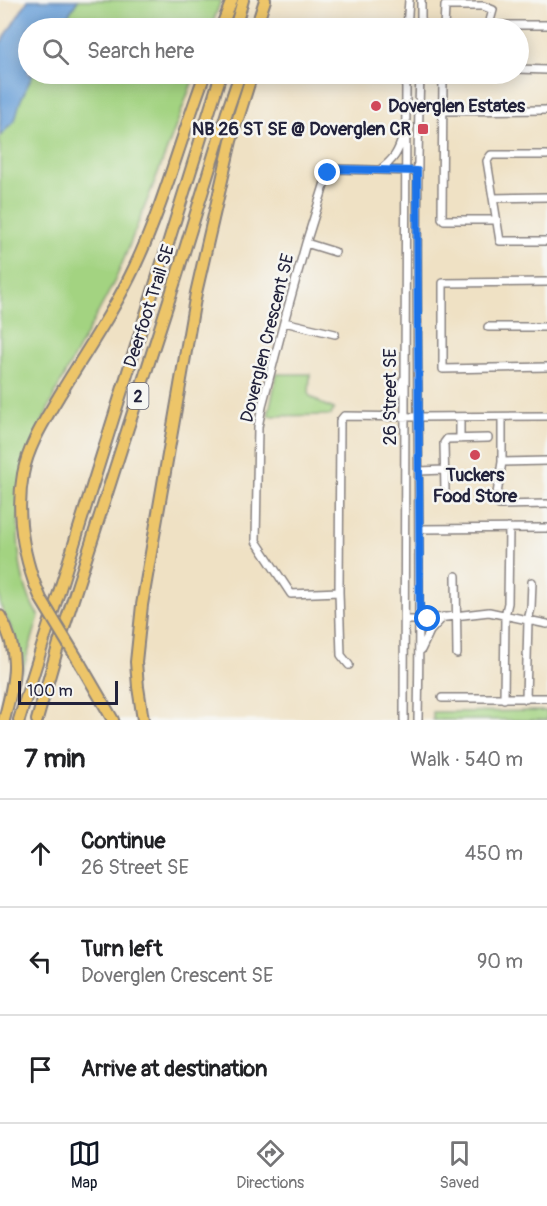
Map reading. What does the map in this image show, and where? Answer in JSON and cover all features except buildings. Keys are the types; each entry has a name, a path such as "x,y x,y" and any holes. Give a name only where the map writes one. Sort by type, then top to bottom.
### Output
{"highway":[{"path":"225,18 232,0"},
{"path":"238,18 243,0"},
{"path":"259,18 265,0"},
{"path":"113,720 41,599 34,582 21,530 23,475 35,439 50,411 119,298 134,268 159,207 202,84"},
{"name":"Deerfoot Trail SE","path":"19,720 218,84"},
{"name":"Deerfoot Trail SE","path":"37,720 237,84"},
{"path":"143,720 136,662 142,605 196,293 231,141 249,84"},
{"path":"0,616 7,628 15,671 4,720"}],"street":[{"path":"408,18 409,0"},
{"path":"421,0 421,18"},
{"path":"444,18 445,6 483,6 493,10 491,18"},
{"path":"529,26 547,26"},
{"path":"529,69 547,70"},
{"name":"26 Street SE","path":"404,720 406,84"},
{"name":"26 Street SE","path":"418,720 420,620 417,171 420,84"},
{"path":"444,84 442,218 444,220 496,220"},
{"path":"443,111 547,110"},
{"path":"380,170 398,151 405,126"},
{"path":"547,155 491,155 487,161 500,241 547,241"},
{"name":"Doverglen Crescent SE","path":"339,592 291,594 256,541 258,427 284,322 328,173 336,169 417,171"},
{"path":"493,198 547,197"},
{"path":"306,243 335,252"},
{"path":"547,282 443,284 443,369 547,367"},
{"path":"284,322 335,334"},
{"path":"488,327 547,327"},
{"path":"384,417 392,407 406,373"},
{"path":"349,665 341,655 340,421 344,416 547,416"},
{"path":"460,417 460,439"},
{"path":"502,417 502,462 496,500 499,505 547,504"},
{"path":"445,491 444,443 447,440 488,438"},
{"path":"502,462 547,461"},
{"path":"419,471 444,470"},
{"path":"504,699 509,528"},
{"path":"419,529 547,528"},
{"path":"456,576 457,654"},
{"path":"526,699 528,620 532,582"},
{"path":"405,620 489,612 545,624"},
{"path":"419,654 430,631 442,617"},
{"path":"442,698 547,698"}],"green space":[{"path":"78,0 221,0 215,18 66,18"},
{"path":"25,84 191,84 120,268 56,392 40,427 28,463 20,500 18,539 23,579 31,603 39,616 22,673 20,652 0,605 0,122"},
{"path":"277,374 310,374 309,395 334,409 331,415 268,416"},
{"path":"547,711 547,720 433,720 433,712"}],"water":[{"path":"28,0 78,0 66,18 18,18 18,84 28,84 15,120 0,136 0,44"}],"place":[{"name":"Doverglen Estates","path":"376,106"},
{"name":"NB 26 ST SE @ Doverglen CR","path":"423,129"},
{"name":"Tuckers Food Store","path":"475,455"}],"route":[{"path":"328,173 336,169 417,171 420,620 428,619"}]}
